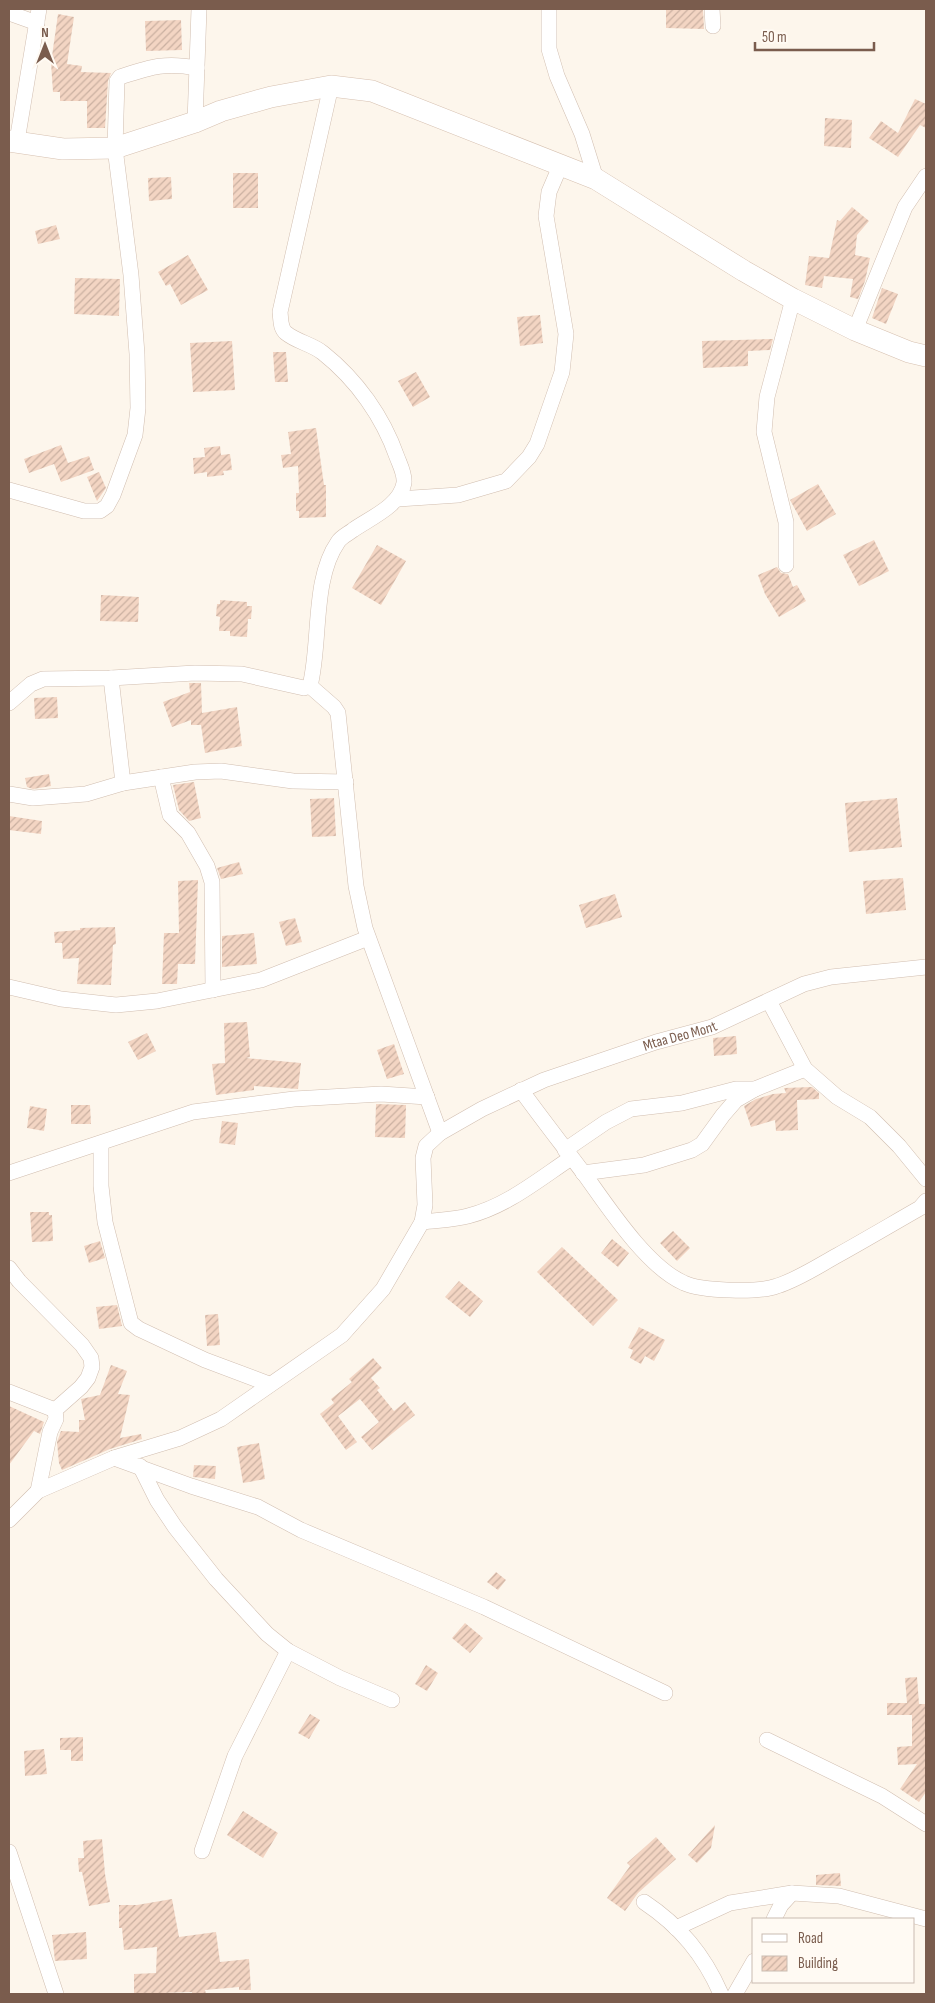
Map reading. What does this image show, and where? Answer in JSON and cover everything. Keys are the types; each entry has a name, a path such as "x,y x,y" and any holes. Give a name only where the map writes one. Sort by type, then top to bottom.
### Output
{"street":[{"path":"195,122 199,9"},
{"path":"549,9 549,49 557,76 582,134 596,179"},
{"path":"712,9 713,26"},
{"path":"9,13 38,16 13,141 63,148 115,148 195,122 221,111 271,97 331,86 372,91 596,179 744,271 793,299 855,330 909,352 926,356"},
{"path":"9,490 84,511 100,511 107,506 113,495 135,435 138,408 137,354 131,275 115,148 117,81 120,77 153,66 176,64 197,68"},
{"path":"331,86 280,312 281,325 286,332 322,352 344,372 376,412 390,438 402,469 404,483 398,499"},
{"path":"310,686 315,668 323,578 329,557 339,540 398,499 458,495 506,481 529,457 537,444 562,372 566,334 546,216 548,192 561,164"},
{"path":"855,330 905,207 926,176"},
{"path":"786,565 786,522 764,432 767,397 793,299"},
{"path":"9,703 31,684 43,679 111,678 195,673 242,674 304,688 310,686"},
{"path":"111,678 123,782"},
{"path":"10,1515 38,1491 114,1458 180,1438 221,1419 342,1335 383,1289 422,1222 425,1205 423,1158 426,1146 440,1133 368,938 356,886 338,713 334,706 310,686"},
{"path":"9,794 33,798 86,794 123,782 195,772 221,771 293,781 346,782"},
{"path":"160,777 170,815 188,833 207,866 212,882 213,990"},
{"path":"9,987 61,999 116,1005 157,1001 260,980 368,938"},
{"name":"Mtaa Deo Mont","path":"440,1133 482,1109 544,1080 656,1042 712,1027 804,984 831,977 926,967"},
{"path":"768,1001 806,1069 837,1097 870,1117 899,1146 926,1179"},
{"path":"583,1173 644,1165 692,1150 702,1144 736,1100 755,1089 806,1069"},
{"path":"422,1222 466,1217 490,1209 514,1197 606,1122 631,1109 682,1103 736,1089 755,1089"},
{"path":"521,1090 605,1203 645,1253 684,1283 704,1288 748,1290 775,1287 801,1276 870,1237 920,1208 926,1201"},
{"path":"9,1173 193,1112 253,1103 381,1094 427,1097"},
{"path":"101,1144 105,1222 131,1323 139,1329 205,1360 270,1384"},
{"path":"9,1268 19,1282 82,1344 91,1358 92,1367 88,1378 81,1387 54,1410"},
{"path":"9,1392 54,1410"},
{"path":"38,1491 50,1432 56,1419 54,1410"},
{"path":"114,1458 191,1486 258,1506 301,1530 484,1607 665,1693"},
{"path":"140,1466 157,1500 166,1513 210,1571 244,1611 267,1634 288,1651 340,1678 392,1700"},
{"path":"202,1851 235,1756 288,1651"},
{"path":"768,1740 882,1796 926,1824"},
{"path":"10,1860 56,1994"},
{"path":"774,1918 781,1905 792,1892"},
{"path":"676,1928 730,1903 792,1892 839,1896 926,1919"},
{"path":"644,1902 665,1916 691,1944 711,1970 721,1994"},
{"path":"735,1994 752,1965"}],"building":[{"path":"666,9 703,9 704,29 666,28"},
{"path":"58,14 74,17 67,64 82,66 81,72 111,73 108,81 105,128 87,128 87,101 60,101 60,92 53,92 51,63"},
{"path":"181,20 182,50 146,51 145,21"},
{"path":"915,99 926,104 926,128 920,125 898,157 869,138 881,121 898,133"},
{"path":"825,118 852,120 851,148 824,146"},
{"path":"233,173 258,173 258,208 233,208"},
{"path":"171,177 172,199 149,201 148,178"},
{"path":"852,207 869,221 857,235 855,255 870,258 865,281 858,299 850,297 853,279 824,276 822,288 805,285 809,256 829,258 837,220 840,221"},
{"path":"56,225 60,239 38,244 35,231"},
{"path":"188,255 208,290 181,305 170,284 166,286 158,272"},
{"path":"75,278 120,279 119,316 74,314"},
{"path":"882,288 898,294 886,324 872,318"},
{"path":"540,315 543,343 520,346 517,317"},
{"path":"773,339 770,350 748,351 748,366 703,368 702,341"},
{"path":"232,341 235,390 193,392 190,343"},
{"path":"273,352 286,352 288,382 275,382"},
{"path":"416,372 430,397 413,407 398,381"},
{"path":"316,428 324,485 326,485 326,517 299,518 299,511 296,511 296,493 299,493 298,466 283,468 281,455 291,454 288,432"},
{"path":"61,445 68,463 89,456 94,470 61,482 54,464 29,473 24,459"},
{"path":"220,446 221,455 230,454 232,470 223,471 224,475 207,477 207,472 194,474 193,458 205,457 204,448"},
{"path":"99,472 106,488 97,501 87,477"},
{"path":"818,484 836,514 807,531 790,500"},
{"path":"874,540 889,571 859,586 843,555"},
{"path":"377,545 406,561 381,605 352,588"},
{"path":"777,567 781,573 788,574 793,587 797,585 806,601 779,617 765,594 758,575"},
{"path":"101,595 139,597 138,622 100,621"},
{"path":"220,600 247,602 247,606 252,606 251,619 248,619 247,637 230,636 230,631 219,631 220,617 216,616 217,604 220,604"},
{"path":"189,683 201,683 202,713 237,707 242,746 205,753 201,725 191,725 191,720 172,727 163,702 190,692"},
{"path":"57,697 58,718 35,719 34,698"},
{"path":"49,774 51,786 33,789 27,787 25,778"},
{"path":"194,782 201,818 189,821 179,810 173,785"},
{"path":"334,798 336,836 312,837 310,799"},
{"path":"897,798 902,847 849,852 845,803"},
{"path":"9,816 42,821 41,834 9,830"},
{"path":"239,862 243,874 221,879 217,868"},
{"path":"903,878 906,910 866,914 863,881"},
{"path":"198,880 195,964 178,964 177,984 162,984 164,933 179,933 178,881"},
{"path":"615,894 622,917 586,928 579,905"},
{"path":"295,918 302,942 286,946 279,922"},
{"path":"115,927 116,944 113,945 111,985 77,984 79,958 63,959 62,943 55,943 54,932 80,930 80,928"},
{"path":"254,933 257,964 222,967 222,936"},
{"path":"247,1022 250,1057 246,1058 301,1063 298,1089 254,1086 254,1090 216,1095 212,1064 225,1063 224,1023"},
{"path":"147,1033 156,1051 138,1060 128,1042"},
{"path":"736,1036 737,1054 714,1056 713,1038"},
{"path":"394,1044 404,1074 387,1079 377,1050"},
{"path":"812,1087 819,1093 819,1099 797,1100 798,1130 776,1131 775,1120 751,1127 744,1106 756,1099 773,1094 786,1093 784,1088"},
{"path":"376,1104 406,1105 405,1138 375,1137"},
{"path":"71,1105 90,1105 91,1124 71,1124"},
{"path":"30,1106 47,1109 44,1131 27,1128"},
{"path":"222,1121 238,1123 235,1145 219,1143"},
{"path":"30,1212 49,1212 49,1215 52,1215 53,1241 32,1242"},
{"path":"673,1231 690,1248 677,1261 660,1243"},
{"path":"612,1239 629,1253 618,1267 601,1253"},
{"path":"100,1241 105,1258 89,1263 84,1246"},
{"path":"562,1247 618,1300 593,1326 537,1272"},
{"path":"459,1281 483,1301 470,1317 445,1297"},
{"path":"117,1305 122,1326 99,1329 96,1307"},
{"path":"218,1314 220,1345 207,1346 205,1315"},
{"path":"639,1327 665,1340 654,1361 645,1356 641,1364 630,1358 633,1350 628,1348"},
{"path":"373,1358 382,1368 371,1378 380,1388 377,1390 394,1411 405,1402 415,1415 372,1450 361,1437 379,1422 360,1399 338,1416 357,1442 346,1450 320,1414 334,1403 331,1399 352,1382 349,1379"},
{"path":"111,1365 127,1371 118,1394 130,1395 120,1438 141,1434 142,1439 110,1449 62,1470 59,1463 57,1442 61,1431 79,1432 79,1420 85,1420 81,1399 100,1395"},
{"path":"9,1406 44,1422 40,1434 34,1431 9,1465"},
{"path":"259,1443 265,1479 243,1483 237,1447"},
{"path":"194,1465 216,1466 215,1479 193,1477"},
{"path":"496,1572 506,1580 498,1590 487,1582"},
{"path":"465,1623 483,1638 470,1653 452,1638"},
{"path":"426,1665 438,1673 427,1691 415,1684"},
{"path":"917,1677 919,1704 926,1704 926,1792 919,1802 900,1789 917,1764 898,1765 897,1747 912,1746 912,1715 887,1715 887,1703 907,1703 905,1678"},
{"path":"310,1714 320,1720 309,1739 298,1733"},
{"path":"83,1737 83,1761 71,1761 71,1750 60,1750 60,1738"},
{"path":"44,1749 47,1774 25,1776 24,1751"},
{"path":"243,1811 278,1833 263,1858 227,1835"},
{"path":"715,1825 711,1848 697,1863 688,1855"},
{"path":"656,1837 676,1859 638,1893 625,1911 607,1898 630,1866 627,1863"},
{"path":"102,1839 110,1902 89,1906 82,1872 79,1872 78,1858 84,1858 83,1841"},
{"path":"840,1873 841,1886 816,1885 816,1875"},
{"path":"172,1899 179,1937 216,1932 220,1962 249,1959 251,1990 239,1990 239,1987 205,1990 206,1994 192,1994 192,1992 134,1994 134,1974 156,1973 157,1947 124,1950 122,1928 119,1928 119,1905 137,1905"},
{"path":"86,1932 87,1959 55,1961 52,1935"}]}
